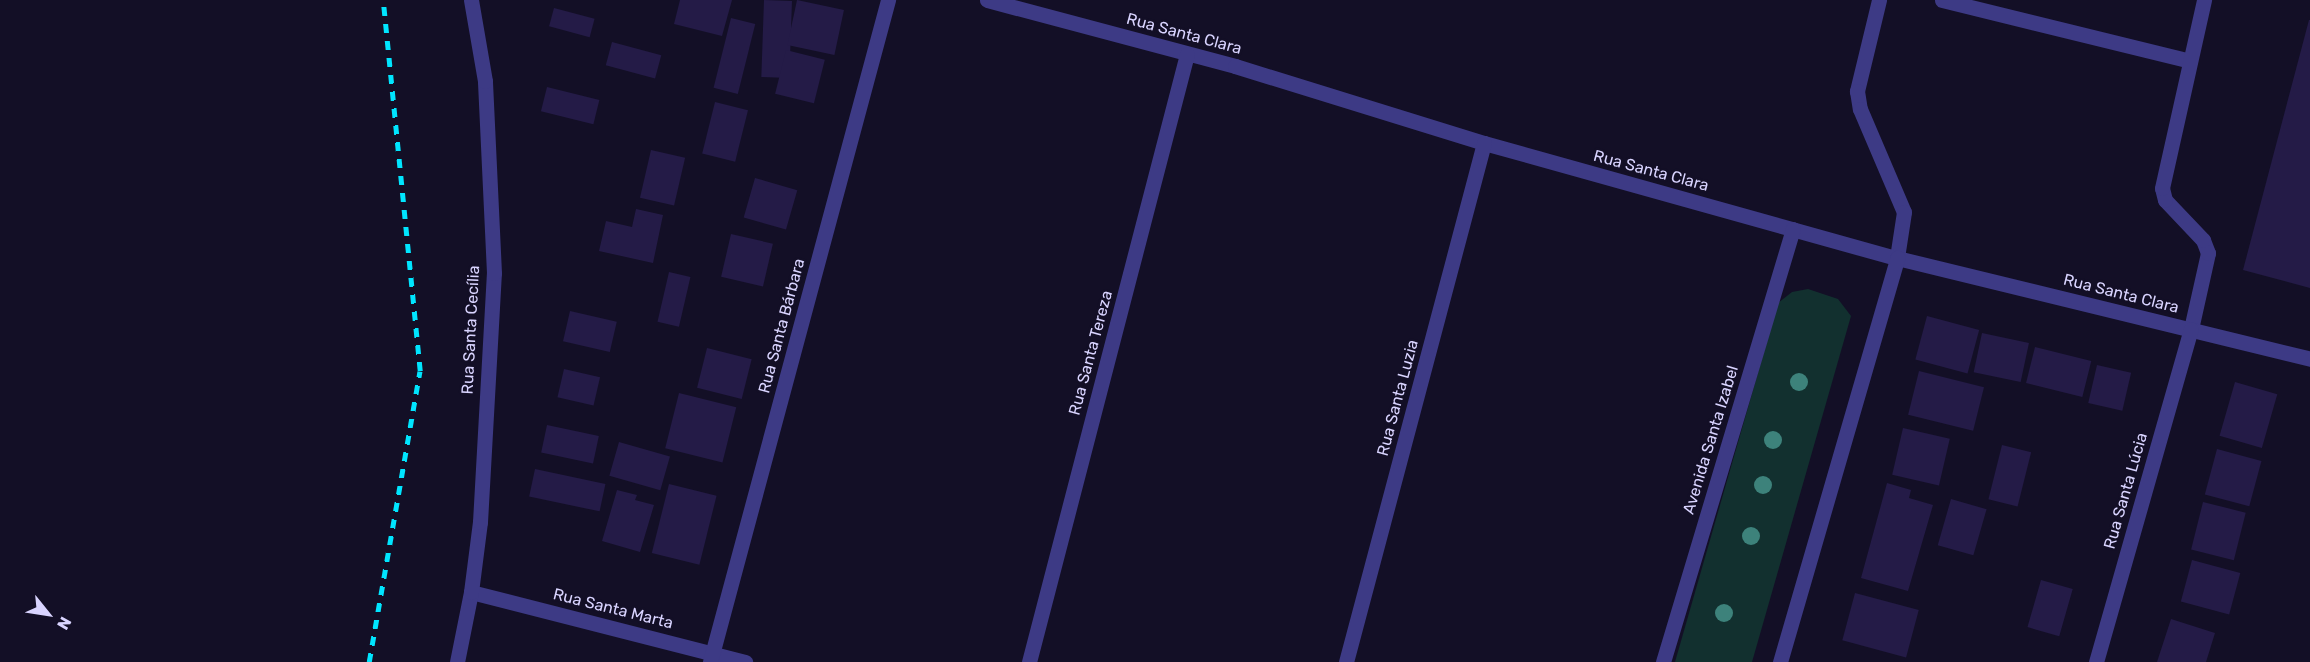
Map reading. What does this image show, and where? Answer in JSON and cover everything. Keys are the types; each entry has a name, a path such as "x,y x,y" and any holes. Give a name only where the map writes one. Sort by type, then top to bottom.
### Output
{"street":[{"name":"Rua Santa Cecília","path":"457,662 471,592 480,522 494,273 485,81 471,0"},
{"name":"Rua Santa Bárbara","path":"711,658 888,0"},
{"name":"Rua Santa Clara","path":"987,0 1187,54 1484,144 1897,258 2310,359"},
{"path":"1780,662 1897,258 1904,212 1860,109 1857,91 1879,0"},
{"path":"1942,0 2190,61"},
{"name":"Rua Santa Lúcia","path":"2096,662 2191,329 2208,253 2203,240 2165,200 2162,188 2204,0"},
{"name":"Rua Santa Tereza","path":"1029,662 1187,54"},
{"name":"Rua Santa Luzia","path":"1346,662 1484,144"},
{"name":"Avenida Santa Izabel","path":"1663,662 1793,229"},
{"name":"Rua Santa Marta","path":"471,592 711,658 745,662"}],"green space":[{"path":"1808,289 1838,299 1851,316 1752,662 1675,662 1778,303 1792,292"}],"building":[{"path":"680,0 732,0 722,36 674,24"},
{"path":"764,0 792,1 789,78 761,77"},
{"path":"797,0 844,10 834,55 787,45"},
{"path":"554,8 595,19 590,37 549,26"},
{"path":"731,18 755,24 738,94 714,88"},
{"path":"2310,20 2310,288 2243,270"},
{"path":"612,42 661,55 655,78 606,65"},
{"path":"786,50 825,60 814,103 775,94"},
{"path":"547,87 599,100 593,124 541,111"},
{"path":"715,102 748,110 735,162 702,153"},
{"path":"651,150 685,158 674,206 640,198"},
{"path":"755,178 797,190 786,230 744,217"},
{"path":"636,209 663,215 653,263 599,251 606,221 632,227"},
{"path":"731,234 773,244 763,287 721,277"},
{"path":"669,272 690,277 679,327 658,322"},
{"path":"570,311 617,322 610,352 563,341"},
{"path":"1927,316 1979,330 1968,373 1915,359"},
{"path":"1982,333 2029,343 2021,382 1974,372"},
{"path":"2035,347 2091,361 2082,397 2026,383"},
{"path":"707,348 752,359 742,399 697,388"},
{"path":"2097,365 2131,373 2122,411 2088,403"},
{"path":"564,369 600,377 594,406 557,397"},
{"path":"1919,371 1984,387 1973,431 1908,415"},
{"path":"2235,382 2277,394 2262,448 2220,436"},
{"path":"679,393 736,407 722,463 665,448"},
{"path":"547,425 599,436 593,463 541,452"},
{"path":"1903,428 1950,439 1939,486 1892,475"},
{"path":"619,442 670,457 660,490 609,476"},
{"path":"2002,445 2031,452 2018,507 1988,499"},
{"path":"2217,449 2261,461 2249,506 2205,494"},
{"path":"535,469 605,484 600,511 529,496"},
{"path":"1887,483 1911,490 1909,498 1933,505 1908,591 1861,578"},
{"path":"669,484 717,496 699,565 652,553"},
{"path":"617,490 637,495 635,500 654,505 640,552 602,541"},
{"path":"1951,499 1987,509 1973,555 1938,545"},
{"path":"2203,502 2246,513 2234,560 2191,550"},
{"path":"2192,560 2240,573 2229,614 2181,602"},
{"path":"2041,580 2073,589 2059,636 2027,627"},
{"path":"1855,593 1919,610 1906,657 1842,640"},
{"path":"2171,619 2215,633 2206,662 2157,662"}],"railway":[{"path":"369,662 420,371 383,0"}]}
